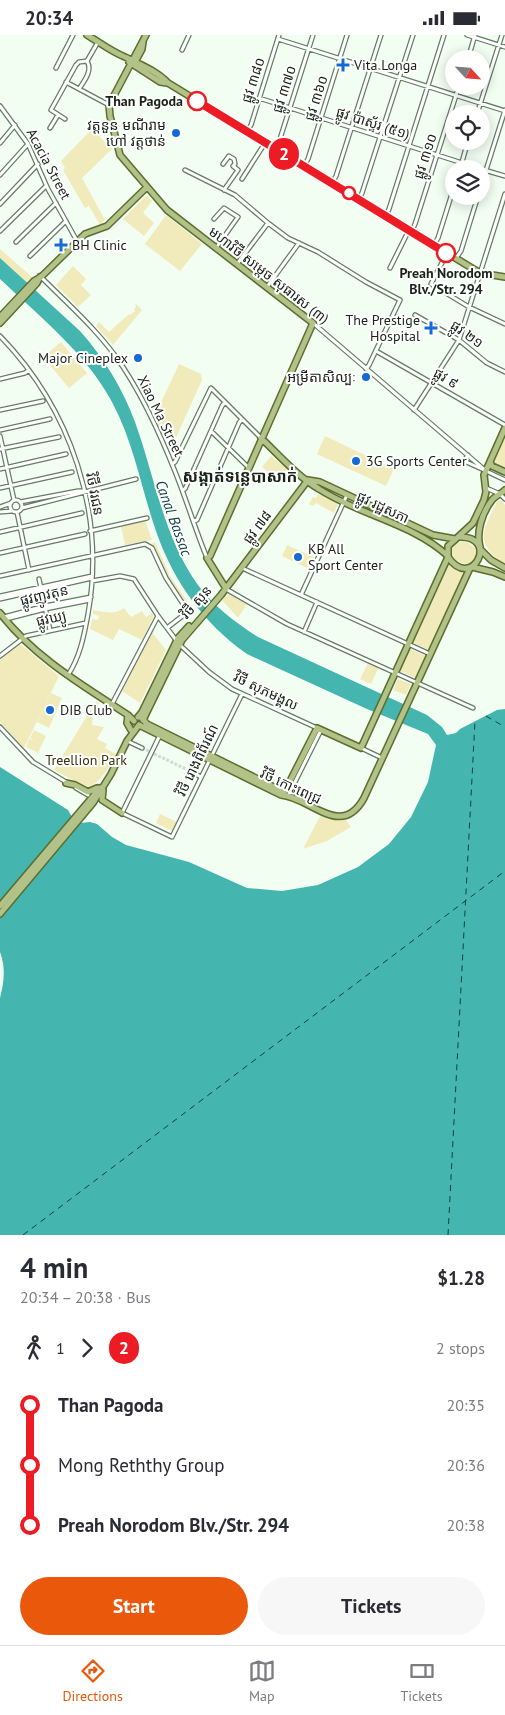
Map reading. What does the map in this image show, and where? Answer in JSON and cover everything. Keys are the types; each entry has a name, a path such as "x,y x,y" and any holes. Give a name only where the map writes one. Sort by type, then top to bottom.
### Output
{"main road":[{"path":"88,35 133,63 163,78 168,83 265,143 480,273 505,277"},
{"path":"110,105 112,97 133,63 146,35"},
{"name":"មហាវិថី សម្តេច សុធារស (៣)","path":"110,105 110,116 120,155 167,210 313,323"},
{"path":"0,323 15,304 79,240 88,232 107,226 147,187"},
{"path":"0,317 15,304"},
{"path":"208,558 313,323"},
{"path":"361,748 448,556 448,546 473,523 485,497 486,487 484,479 486,471 505,426"},
{"name":"ផ្លូវ រដ្ឋសភា","path":"261,438 318,489 430,541 448,556"},
{"path":"490,461 492,466 505,472"},
{"name":"ផ្លូវ រដ្ឋសភា","path":"308,480 320,482 433,535 457,538"},
{"name":"ផ្លូវ ៧៨","path":"225,587 308,480"},
{"path":"471,567 479,560 478,532 480,526 492,500 505,491"},
{"path":"457,538 470,539 491,560 505,568"},
{"path":"448,556 458,566 492,571 505,577"},
{"name":"Xiao Ma Street","path":"208,558 225,587"},
{"name":"វិថី កោះពេជ្រ","path":"3,617 22,639 39,654 138,721 330,815 341,816 349,814 362,802 471,567"},
{"name":"វិថី សួន","path":"89,804 106,783 178,643 225,587"},
{"path":"128,715 127,723 131,730"},
{"name":"វិថី សួន","path":"128,741 131,730 138,721"},
{"path":"286,793 319,729"},
{"name":"វិថី សុភមង្គល","path":"319,729 361,748"},
{"path":"66,783 89,792 106,783"},
{"path":"106,783 102,800 122,813"},
{"path":"0,906 89,804"},
{"path":"0,914 89,804"}],"street":[{"path":"56,68 73,35"},
{"path":"182,50 189,35"},
{"name":"ផ្លូវ ៣៧០","path":"275,149 279,142 313,35"},
{"name":"ផ្លូវ ៣៦០","path":"304,166 308,159 348,35"},
{"path":"332,183 352,128 381,35"},
{"path":"359,199 412,35"},
{"path":"385,215 389,209 444,35"},
{"path":"468,35 505,47"},
{"path":"480,103 502,35"},
{"path":"471,50 475,36"},
{"path":"279,37 308,49 445,91"},
{"name":"ផ្លូវ ៣៨០","path":"247,131 279,37"},
{"path":"79,89 89,72 87,61 98,41"},
{"path":"65,119 52,110 76,65 79,62 87,61"},
{"path":"66,82 110,105"},
{"path":"456,95 505,111 489,160"},
{"name":"ផ្លូវ ៣១០","path":"390,268 415,224 456,95"},
{"name":"ផ្លូវ ប៉ាស្ទ័រ (៥១)","path":"259,98 453,160"},
{"name":"Acacia Street","path":"1,108 28,144 46,186 74,235 79,240"},
{"path":"50,128 58,115"},
{"path":"0,143 15,125"},
{"path":"242,179 265,143"},
{"path":"0,175 28,144"},
{"path":"223,164 228,156 234,159 235,164 233,167 238,170 224,190"},
{"path":"0,204 38,164"},
{"path":"185,170 235,195 288,237 326,257 366,283 400,300 366,369"},
{"name":"ផ្លូវ ប៉ាស្ទ័រ (៥១)","path":"490,171 505,176"},
{"path":"0,231 46,186"},
{"path":"414,411 459,340 505,194"},
{"path":"16,242 56,203"},
{"path":"434,245 448,205"},
{"path":"456,258 461,251 475,205"},
{"path":"214,219 224,208 238,217 215,248"},
{"path":"30,256 66,221"},
{"path":"236,265 268,223"},
{"path":"267,287 299,243"},
{"path":"447,253 431,284 469,307 505,324"},
{"name":"Xiao Ma Street","path":"41,277 100,337 118,361 150,414 172,464 208,558"},
{"name":"ផ្លូវ ២១","path":"415,315 459,340 487,363 505,372"},
{"name":"មហាវិថី សម្តេច សុធារស (៣)","path":"313,323 486,471 505,480"},
{"name":"វិថី វរជន","path":"0,336 29,369 44,390 64,427 76,460 84,491 90,531 92,578 86,623 77,659 68,675"},
{"name":"ផ្លូវ ៩","path":"376,351 505,426"},
{"path":"0,379 29,369"},
{"path":"172,464 176,462 211,389 261,438"},
{"path":"0,411 43,401"},
{"path":"182,490 185,489 225,403"},
{"path":"0,430 50,419"},
{"path":"194,521 242,419"},
{"path":"211,431 248,467"},
{"path":"0,436 1,449 11,486 13,502 10,507 14,511 20,527 29,570"},
{"path":"1,449 59,437"},
{"path":"0,469 66,455"},
{"path":"468,455 464,461 486,471"},
{"path":"0,488 72,472"},
{"path":"0,512 14,511 78,491 136,479"},
{"path":"486,487 500,494 505,499"},
{"path":"301,595 347,495"},
{"path":"0,507 13,502 52,498"},
{"path":"20,502 22,508"},
{"path":"0,532 82,513"},
{"path":"90,531 147,518"},
{"path":"0,553 85,534"},
{"path":"0,576 145,544 152,548 166,578 187,610 186,614 167,628"},
{"path":"241,567 430,654"},
{"name":"វិថី សុភមង្គល","path":"92,578 120,576 134,579 178,643 215,677 242,694 319,729"},
{"path":"0,597 92,578"},
{"path":"39,579 50,630"},
{"path":"225,587 230,592 279,620 473,708"},
{"name":"ផ្លូវញូវតុន","path":"3,617 90,598"},
{"path":"304,632 317,602"},
{"path":"112,705 158,616"},
{"name":"ផ្លូវឃ្យូ","path":"0,656 26,636 86,623"},
{"name":"វិថី រោងពិព័រណ៍","path":"122,813 172,837 242,694"},
{"path":"0,727 33,762 88,795"},
{"path":"100,802 122,813 161,733"},
{"path":"128,741 142,748"},
{"name":"វិថី សុភមង្គល","path":"361,748 383,758"},
{"path":"190,771 201,777"}],"green space":[{"path":"92,129 112,149 82,178 105,220 100,225 89,206 85,208 63,170 65,168 61,161"},
{"path":"147,195 152,201 143,213 154,223 144,236 123,219"},
{"path":"166,215 202,244 180,271 145,244"},
{"path":"0,249 32,277 26,283 0,258"},
{"path":"73,266 86,279 81,285 91,295 78,307 56,285"},
{"path":"135,303 142,310 113,345 96,326 99,322 109,332 135,311"},
{"path":"61,342 87,373 69,388 43,357"},
{"path":"179,364 201,374 202,380 175,440 162,435 154,417"},
{"name":"3G Sports Center","path":"325,436 394,469 386,486 317,454"},
{"path":"505,438 505,469 493,463"},
{"path":"271,456 289,471 280,482 262,467"},
{"path":"318,494 338,504 334,513 316,503 313,506 309,504 313,497 316,498"},
{"path":"497,501 502,501 505,505 505,565 488,549 484,536"},
{"path":"145,520 152,540 125,545 121,526"},
{"path":"155,542 170,576 192,608 185,614 187,611 166,578 149,545"},
{"path":"458,542 467,542 476,549 477,557 473,563 467,564 457,561 451,553 453,545"},
{"name":"KB All Sport Center","path":"287,545 314,557 309,569 282,556"},
{"path":"449,565 454,569 465,572 429,650 413,643"},
{"path":"229,594 247,604 238,618 222,600"},
{"path":"124,608 131,617 142,611 146,617 152,613 154,616 142,640 119,629 113,640 90,629 92,619 98,620 99,616 93,614 93,610 113,612"},
{"path":"151,631 166,650 140,703 122,691"},
{"path":"20,644 59,676 24,748 0,722 0,660"},
{"path":"410,649 426,656 416,678 400,671"},
{"path":"368,663 378,669 371,684 360,679"},
{"path":"398,679 411,684 406,695 393,690"},
{"name":"DIB Club","path":"51,693 62,698 49,728 37,722"},
{"name":"Treellion Park","path":"96,701 99,703 93,715 92,725 104,727 97,739 107,744 105,748 116,754 105,773 88,788 54,770"},
{"path":"34,730 46,736 38,753 26,747 29,739 34,741 30,738"},
{"path":"160,814 177,822 172,831 156,823"},
{"path":"320,816 333,820 345,819 351,827 327,841 303,849"}],"water":[{"path":"0,258 80,331 112,374 135,422 176,547 198,585 218,607 258,637 427,715 442,727 447,735 456,733 460,729 497,710 505,709 505,1235 0,1235 0,998 4,975 0,952 0,767 68,810 72,817 80,823 90,822 97,824 112,837 126,845 189,862 247,888 282,891 318,885 358,867 389,844 411,817 428,782 436,745 428,734 367,709 247,654 231,642 204,615 181,584 163,549 132,449 112,402 89,367 76,352 0,279"}],"ferry route":[{"path":"486,716 505,727"},
{"path":"448,1235 475,721"},
{"path":"23,1235 505,871"}],"tunnel":[{"path":"142,748 190,771"}],"bus line":[{"name":"2","path":"197,101 446,253"}],"place":[{"name":"Vita Longa","path":"343,65"},
{"name":"Than Pagoda","path":"197,101"},
{"name":"វត្តនួន មណីរាម ហៅ វត្តថាន់","path":"176,133"},
{"name":"BH Clinic","path":"61,245"},
{"name":"Preah Norodom Blv./Str. 294","path":"446,253"},
{"name":"The Prestige Hospital","path":"431,328"},
{"name":"Major Cineplex","path":"138,358"},
{"name":"អម្រីតាសិល្បៈ","path":"366,377"},
{"name":"3G Sports Center","path":"356,461"},
{"name":"KB All Sport Center","path":"298,557"},
{"name":"DIB Club","path":"50,710"}],"district":[{"name":"សង្កាត់ទន្លេបាសាក់","path":"240,476"}],"water label":[{"name":"Canal Bassac","path":"174,518"}]}
